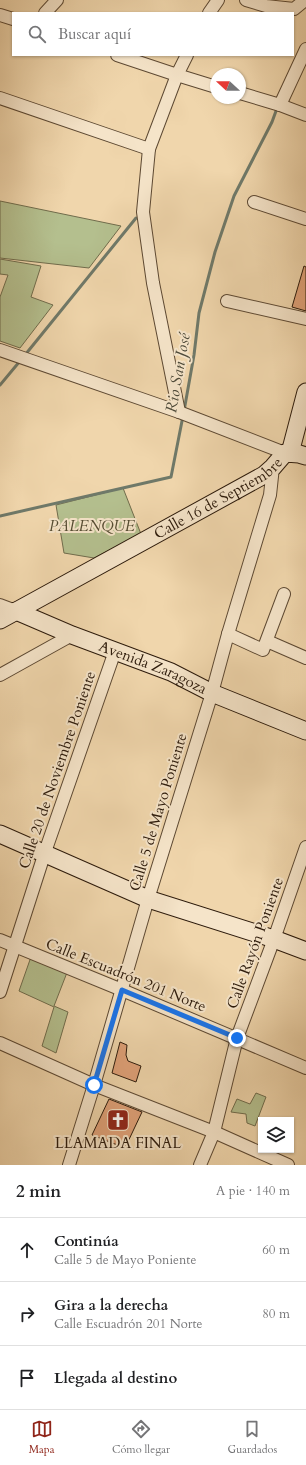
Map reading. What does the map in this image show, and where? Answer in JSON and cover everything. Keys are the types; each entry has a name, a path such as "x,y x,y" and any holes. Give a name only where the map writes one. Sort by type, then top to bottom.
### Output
{"main road":[{"path":"293,454 306,392"},
{"name":"Calle 16 de Septiembre","path":"0,620 264,475 293,454"},
{"name":"Avenida Zaragoza","path":"16,611 72,635 171,672 212,693 306,731"},
{"path":"0,834 45,852 148,899 274,939 306,951"}],"street":[{"path":"46,12 56,0"},
{"path":"210,12 218,0"},
{"path":"246,0 266,6 294,9 305,0"},
{"path":"0,15 12,19"},
{"path":"280,105 306,49"},
{"path":"121,56 210,85"},
{"path":"179,412 153,283 143,212 149,149 177,75 186,56"},
{"path":"246,95 306,115"},
{"path":"0,98 149,149"},
{"path":"254,202 306,219"},
{"path":"228,301 306,319"},
{"path":"0,350 179,412 293,454"},
{"name":"Calle 5 de Mayo Poniente","path":"69,1165 148,899 212,693 228,634 270,495 274,467"},
{"path":"228,634 263,650 284,594"},
{"name":"Avenida Zaragoza","path":"0,604 16,611"},
{"path":"0,675 72,635"},
{"path":"267,641 306,658"},
{"name":"Calle 20 de Noviembre Poniente","path":"0,992 45,852 115,651"},
{"name":"Calle Rayón Poniente","path":"200,1165 214,1132 237,1038 306,847"},
{"name":"Calle Escuadrón 201 Norte","path":"0,940 306,1068"},
{"path":"0,1043 94,1085 214,1132 288,1165"}],"green space":[{"path":"0,201 121,226 89,268 0,258"},
{"path":"0,259 41,266 31,297 53,305 20,348 0,341 0,297 8,275 0,274"},
{"name":"PALENQUE","path":"123,488 141,534 94,558 64,553 56,505"},
{"path":"32,954 68,970 54,1006 68,1012 56,1053 42,1046 54,1007 19,991"},
{"path":"256,1093 266,1097 255,1126 247,1123 246,1114 231,1112 237,1099 250,1104"}],"building":[{"path":"304,266 306,267 306,311 292,307"},
{"path":"120,1042 127,1045 126,1055 128,1061 141,1066 136,1082 112,1073"},
{"name":"LLAMADA FINAL","path":"109,1099 142,1112 125,1148 92,1135"}],"waterway":[{"name":"Rio San José","path":"184,411 194,355 199,313 215,252 234,196 272,122 276,111"},
{"name":"Rio San José","path":"25,355 136,218"},
{"name":"Rio San José","path":"0,385 20,361"},
{"name":"Rio San José","path":"0,516 171,477 183,416"}],"place":[{"name":"LLAMADA FINAL","path":"118,1120"}],"route":[{"path":"94,1085 122,990 237,1038"}]}
